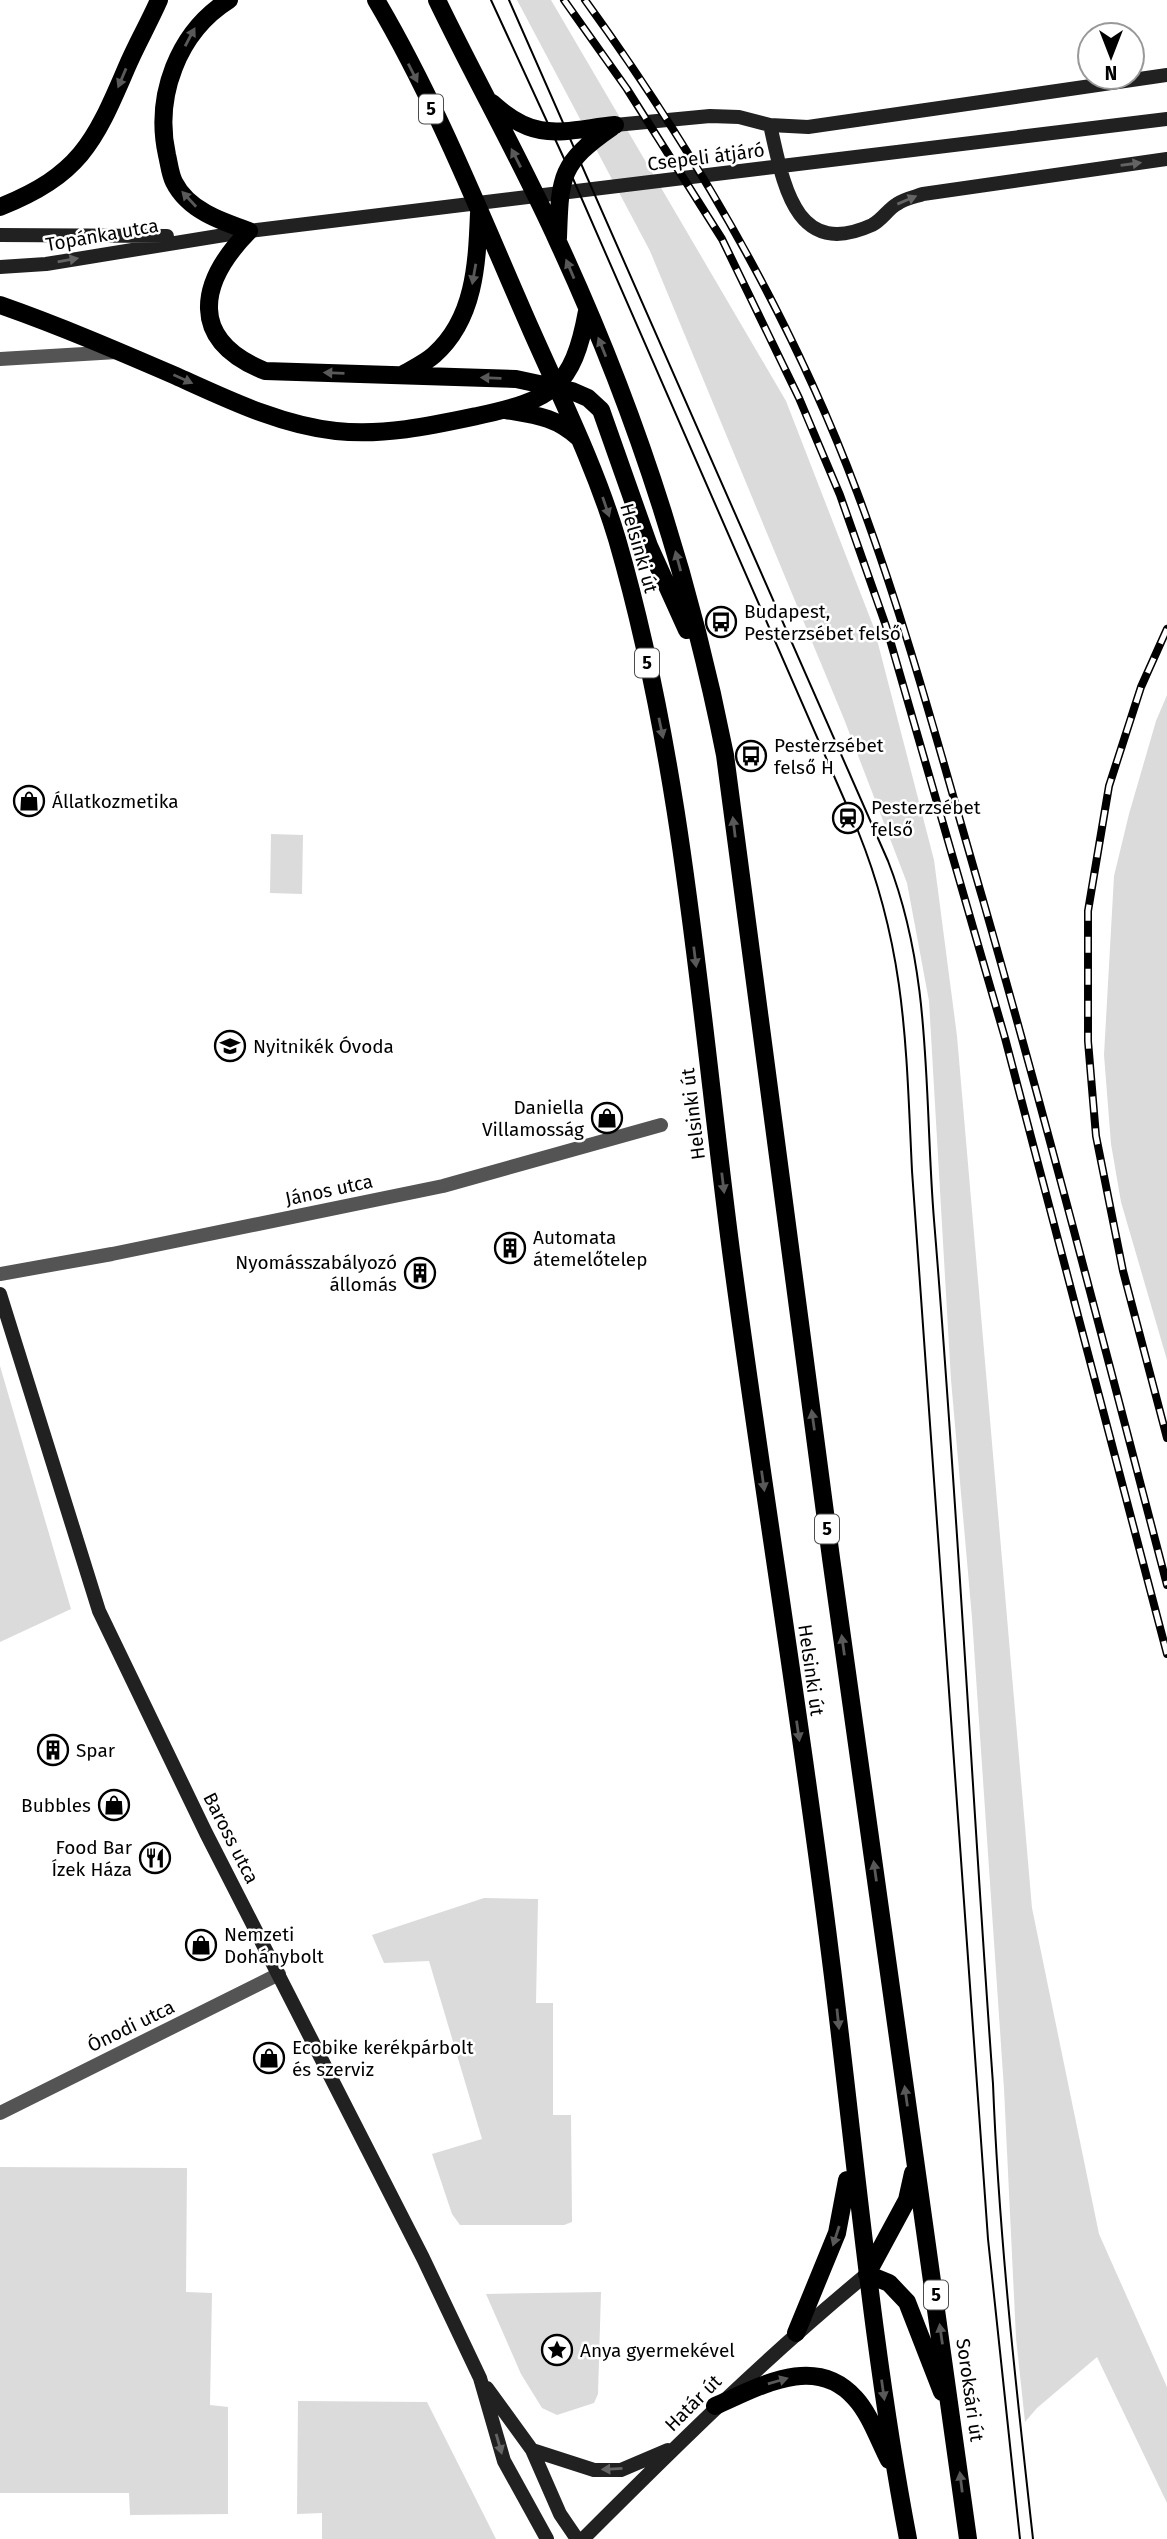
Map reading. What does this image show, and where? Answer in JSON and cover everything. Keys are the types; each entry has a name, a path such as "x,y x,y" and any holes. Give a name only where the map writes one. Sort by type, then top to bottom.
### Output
{"main road":[{"path":"0,207 31,195 61,175 87,150 103,122 155,8 169,0"},
{"path":"229,0 196,26 166,87 162,111 165,145 173,181 194,206 218,221 249,231 230,249 218,269 210,300 210,324 219,341 239,361 265,371 516,379 558,387 588,398 601,410 649,546 707,675"},
{"path":"358,0 379,6"},
{"name":"Helsinki út","path":"436,0 558,241 645,456 672,537 725,755 829,1544 916,2164"},
{"name":"Helsinki út","path":"379,6 479,206 584,443 617,539 666,752 704,1020 730,1247 830,1951 867,2274"},
{"path":"484,96 513,122 536,131 710,116 739,117 770,125 808,127 1167,75"},
{"name":"Csepeli átjáró","path":"249,231 1167,119"},
{"path":"558,241 560,195 567,165 615,125"},
{"path":"770,125 784,186 797,215 821,231 848,234 875,224 897,204 923,194 1167,159"},
{"path":"402,375 434,355 457,328 472,283 477,256 479,206"},
{"name":"Topánka utca","path":"0,267 46,264 249,231"},
{"name":"Topánka utca","path":"0,235 210,236"},
{"path":"0,305 121,352 236,402 291,422 337,431 405,431 505,410 558,387 580,349 587,310"},
{"path":"505,410 546,416 565,425 584,443"},
{"name":"Baross utca","path":"0,1294 99,1611 424,2258 480,2378 504,2460 547,2539"},
{"path":"796,2333 837,2233 852,2145"},
{"path":"916,2164 907,2200 867,2274 889,2283 907,2302 955,2426"},
{"name":"Soroksári út","path":"916,2164 955,2426 968,2539"},
{"name":"Határ út","path":"583,2539 715,2406 867,2274"},
{"name":"5","path":"867,2274 895,2473 908,2539"},
{"path":"715,2406 778,2379 807,2375 825,2377 840,2384 857,2400 895,2473"},
{"name":"Baross utca","path":"480,2378 532,2450 560,2514 577,2539"},
{"path":"532,2450 570,2465 621,2470 676,2447"}],"street":[{"path":"0,359 121,352"},
{"name":"János utca","path":"0,1274 112,1254 443,1186 661,1125"},
{"name":"Ónodi utca","path":"0,2113 279,1974"}],"shaded area":[{"path":"517,0 551,0 786,401 874,628 934,860 957,1036 1032,1908 1099,2234 1167,2387 1167,2503 1097,2357 1037,2408 1025,2422 1016,2338 1004,2089 972,1618 951,1380 929,1001 907,883 844,719 650,251"},
{"path":"1167,695 1167,1360 1121,1202 1111,1144 1104,1055 1114,876 1156,721"},
{"path":"271,834 303,835 302,894 270,893"},
{"path":"0,1366 71,1609 0,1642"},
{"path":"484,1898 538,1899 536,2003 553,2003 553,2115 571,2115 572,2222 564,2225 460,2225 452,2214 432,2154 482,2139 429,1961 384,1963 372,1935"},
{"path":"0,2167 187,2168 186,2292 212,2293 210,2405 228,2407 228,2514 130,2515 129,2493 0,2493"},
{"path":"601,2292 598,2394 594,2403 557,2415 542,2408 521,2374 486,2294"},
{"path":"298,2401 427,2402 496,2539 322,2539 322,2513 297,2514"}],"tram line":[{"path":"491,0 567,165 858,831 874,875 895,958 905,1040 988,2239 1020,2539"},
{"path":"509,0 888,861 913,949 924,1038 999,2198 1033,2539"}],"railway":[{"path":"564,0 627,89 722,239 799,398 840,495 886,626 1005,1038 1167,1654"},
{"path":"585,0 665,116 738,237 802,362 857,492 908,643 983,900 1054,1156 1167,1585"},
{"path":"1167,629 1141,687 1109,786 1088,911 1088,1041 1096,1136 1123,1271 1167,1438"}],"place":[{"name":"Budapest, Pesterzsébet felső","path":"721,622"},
{"name":"Pesterzsébet felső H","path":"751,756"},
{"name":"Állatkozmetika","path":"29,801"},
{"name":"Pesterzsébet felső","path":"848,818"},
{"name":"Nyitnikék Óvoda","path":"230,1046"},
{"name":"Daniella Villamosság","path":"607,1118"},
{"name":"Automata átemelőtelep","path":"510,1248"},
{"name":"Nyomásszabályozó állomás","path":"420,1273"},
{"name":"Spar","path":"53,1750"},
{"name":"Bubbles","path":"114,1805"},
{"name":"Food Bar Ízek Háza","path":"155,1858"},
{"name":"Nemzeti Dohánybolt","path":"201,1945"},
{"name":"Ecobike kerékpárbolt és szerviz","path":"269,2058"},
{"name":"Anya gyermekével","path":"557,2350"}]}
